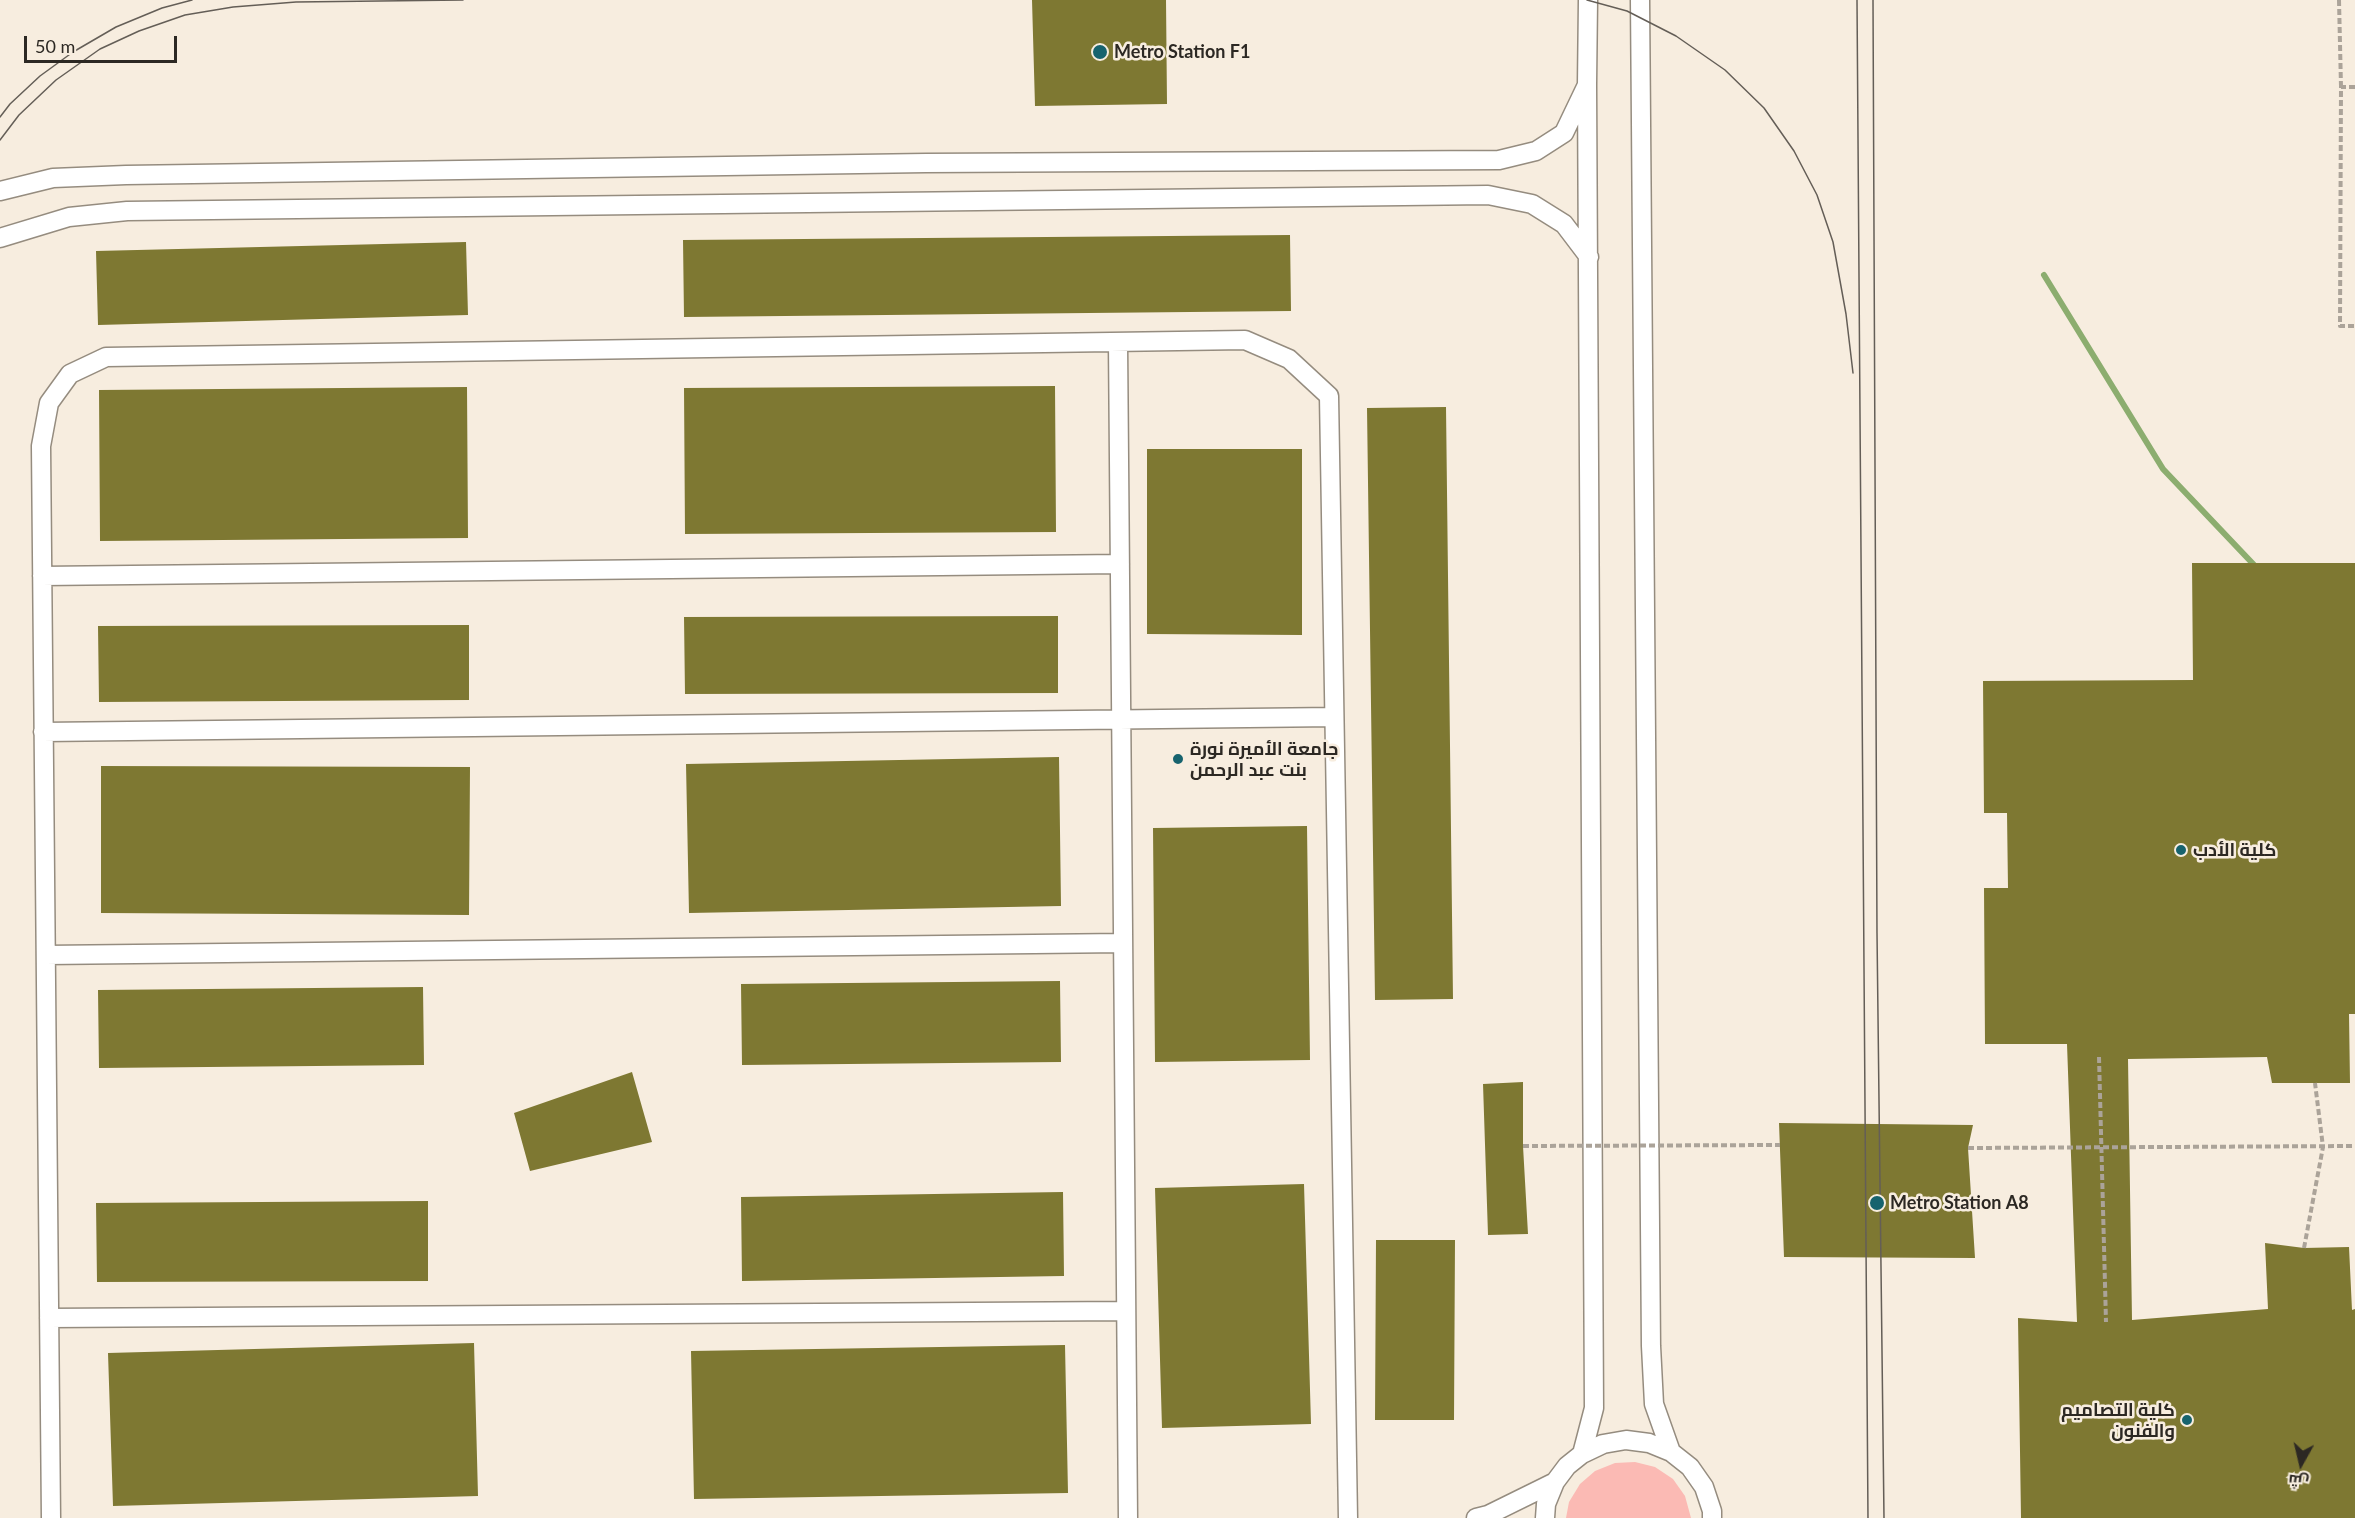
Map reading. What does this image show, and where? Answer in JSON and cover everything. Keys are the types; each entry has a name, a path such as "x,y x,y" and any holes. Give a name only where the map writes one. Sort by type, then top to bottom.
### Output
{"street":[{"path":"1582,1454 1594,1408 1588,0"},
{"path":"1640,0 1651,1346 1654,1404 1671,1452"},
{"path":"0,191 53,178 126,175 926,163 1499,160 1536,151 1564,134 1587,85"},
{"path":"0,238 69,217 127,212 1488,195 1532,204 1564,224 1589,257"},
{"path":"51,1518 41,446 49,403 70,374 106,357 1245,340 1289,359 1329,396 1348,1518"},
{"path":"1118,342 1128,1518"},
{"path":"42,576 1120,564"},
{"path":"43,732 1334,717"},
{"path":"46,954 1123,943"},
{"path":"49,1318 1126,1311"},
{"path":"1545,1518 1546,1504 1555,1482 1567,1466 1582,1454 1603,1444 1626,1440 1649,1443 1671,1452 1690,1467 1704,1487 1712,1518"},
{"path":"1476,1518 1488,1515 1555,1482"}],"path":[{"path":"2339,0 2340,326 2355,326"},
{"path":"2341,87 2355,87"},
{"path":"2099,1057 2106,1322"},
{"path":"2304,1248 2323,1147 2315,1083"},
{"path":"1523,1146 1780,1145"},
{"path":"1968,1148 2355,1146"}],"shaded area":[{"path":"1635,1462 1655,1467 1673,1479 1685,1496 1691,1518 1566,1518 1569,1502 1580,1484 1595,1471 1615,1463"}],"building":[{"name":"Metro Station F1","path":"1032,0 1166,0 1167,104 1035,106"},
{"path":"1290,235 1291,311 684,317 683,240"},
{"path":"466,242 468,315 98,325 96,251"},
{"path":"1055,386 1056,532 685,534 684,388"},
{"path":"467,387 468,538 100,541 99,390"},
{"path":"1446,407 1453,999 1375,1000 1367,408"},
{"path":"1147,449 1302,449 1302,635 1147,634"},
{"name":"كلية الأدب","path":"2192,563 2355,563 2355,1014 2349,1014 2350,1083 2272,1083 2267,1057 2128,1059 2132,1320 2268,1309 2265,1243 2304,1248 2349,1247 2352,1310 2355,1309 2355,1518 2021,1518 2018,1318 2077,1322 2067,1044 1985,1044 1984,888 2008,888 2007,813 1984,813 1983,681 2193,680"},
{"path":"1058,616 1058,693 685,694 684,617"},
{"path":"469,625 469,700 99,702 98,626"},
{"path":"1059,757 1061,906 689,913 686,764"},
{"path":"101,766 470,767 469,915 101,913"},
{"path":"1307,826 1310,1060 1155,1062 1153,828"},
{"path":"1060,981 1061,1062 742,1065 741,984"},
{"path":"423,987 424,1065 99,1068 98,990"},
{"path":"632,1072 652,1142 530,1171 514,1113"},
{"path":"1523,1082 1523,1146 1528,1234 1488,1235 1483,1084"},
{"name":"Metro Station A8","path":"1779,1123 1973,1125 1968,1148 1975,1258 1784,1257"},
{"path":"1304,1184 1311,1424 1162,1428 1155,1188"},
{"path":"1063,1192 1064,1276 742,1281 741,1197"},
{"path":"428,1201 428,1281 97,1282 96,1203"},
{"path":"1376,1240 1455,1240 1454,1420 1375,1420"},
{"path":"474,1343 478,1496 113,1506 108,1353"},
{"path":"1065,1345 1068,1493 694,1499 691,1351"}],"waterway":[{"path":"2044,275 2163,469 2256,567"}],"tram line":[{"path":"0,117 10,104 40,76 73,52 116,27 162,8 192,0"},
{"path":"0,140 19,115 56,80 100,49 139,31 185,15 233,7 296,2 463,0"},
{"path":"1587,0 1627,11 1676,36 1725,70 1764,108 1794,151 1817,195 1833,242 1846,314 1853,373"},
{"path":"1857,0 1868,1518"},
{"path":"1873,0 1877,933 1884,1518"}],"place":[{"name":"Metro Station F1","path":"1100,52"},
{"name":"جامعة الأميرة نورة بنت عبد الرحمن","path":"1178,759"},
{"name":"كلية الأدب","path":"2181,850"},
{"name":"Metro Station A8","path":"1877,1203"},
{"name":"كلية التصاميم والفنون","path":"2187,1420"}]}
